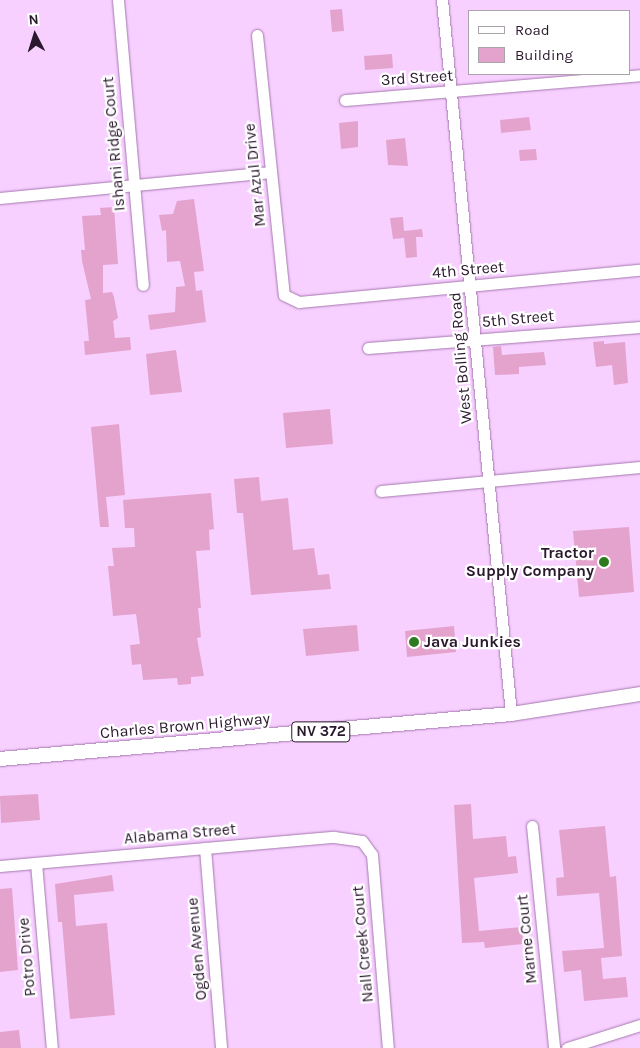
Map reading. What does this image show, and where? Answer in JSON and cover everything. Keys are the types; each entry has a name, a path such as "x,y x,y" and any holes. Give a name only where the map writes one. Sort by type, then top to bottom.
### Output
{"main road":[{"name":"Charles Brown Highway","path":"0,759 510,714 640,694"}],"street":[{"name":"Ishani Ridge Court","path":"118,0 143,285"},
{"name":"West Bolling Road","path":"442,0 510,714"},
{"name":"Mar Azul Drive","path":"257,35 284,295 299,302"},
{"name":"3rd Street","path":"345,100 640,75"},
{"path":"0,198 271,172"},
{"name":"4th Street","path":"299,302 640,270"},
{"name":"5th Street","path":"368,348 640,327"},
{"path":"381,491 640,467"},
{"name":"Marne Court","path":"532,826 554,1048"},
{"name":"Alabama Street","path":"0,866 334,837 362,841"},
{"name":"Nall Creek Court","path":"362,841 372,855 388,1048"},
{"name":"Ogden Avenue","path":"205,848 221,1048"},
{"name":"Potro Drive","path":"36,863 52,1048"},
{"path":"567,1048 640,1025"}],"building":[{"path":"342,9 344,31 332,32 330,10"},
{"path":"392,54 393,68 365,70 364,56"},
{"path":"529,117 531,130 501,133 500,120"},
{"path":"358,121 358,147 341,149 339,123"},
{"path":"405,138 408,166 388,165 386,140"},
{"path":"536,149 537,160 520,161 519,150"},
{"path":"194,199 204,271 194,272 196,291 202,290 206,322 150,330 148,315 175,312 176,287 185,286 180,261 167,262 166,230 162,231 159,215 173,214 177,201"},
{"path":"114,207 118,264 103,265 103,293 112,292 114,297 118,318 113,321 115,338 130,337 131,350 85,355 84,341 89,341 85,300 91,299 82,261 81,250 85,250 82,216 101,215 100,208"},
{"path":"403,217 404,231 422,229 423,237 416,237 417,257 406,258 404,238 393,239 390,218"},
{"path":"604,341 604,344 625,342 628,383 614,385 612,365 596,367 593,342"},
{"path":"501,346 502,355 544,352 546,365 519,367 519,374 495,375 493,347"},
{"path":"176,350 182,392 150,395 146,354"},
{"path":"330,409 333,444 286,448 283,413"},
{"path":"119,424 125,495 106,497 109,527 100,527 91,427"},
{"path":"259,477 261,501 288,498 293,550 314,548 318,575 329,574 331,589 251,595 243,513 237,513 234,479"},
{"path":"211,493 214,529 209,530 210,550 196,551 201,608 198,608 201,637 197,638 204,676 191,677 191,684 178,685 177,678 143,680 141,664 132,665 130,645 140,644 136,614 113,616 108,566 114,566 112,548 135,547 134,528 125,528 123,500"},
{"name":"Tractor Supply Company","path":"629,527 634,592 579,597 573,531"},
{"path":"357,625 359,651 306,656 303,629"},
{"path":"454,626 456,652 407,657 405,631"},
{"path":"38,794 40,820 1,823 0,796"},
{"path":"471,804 473,839 506,836 508,857 516,856 518,873 474,878 479,931 522,927 523,944 485,948 484,942 462,943 454,805"},
{"path":"605,826 610,877 616,876 622,956 601,958 603,979 626,977 628,997 584,1001 581,970 564,972 562,951 604,948 599,893 557,896 556,878 564,877 559,830"},
{"path":"112,875 114,891 74,895 76,926 107,923 115,1015 70,1019 62,922 58,922 55,884"},
{"path":"12,888 18,970 0,972 0,889"},
{"path":"19,1030 21,1048 0,1048 0,1032"}],"place":[{"name":"Tractor Supply Company","path":"604,562"},
{"name":"Java Junkies","path":"414,642"}]}
